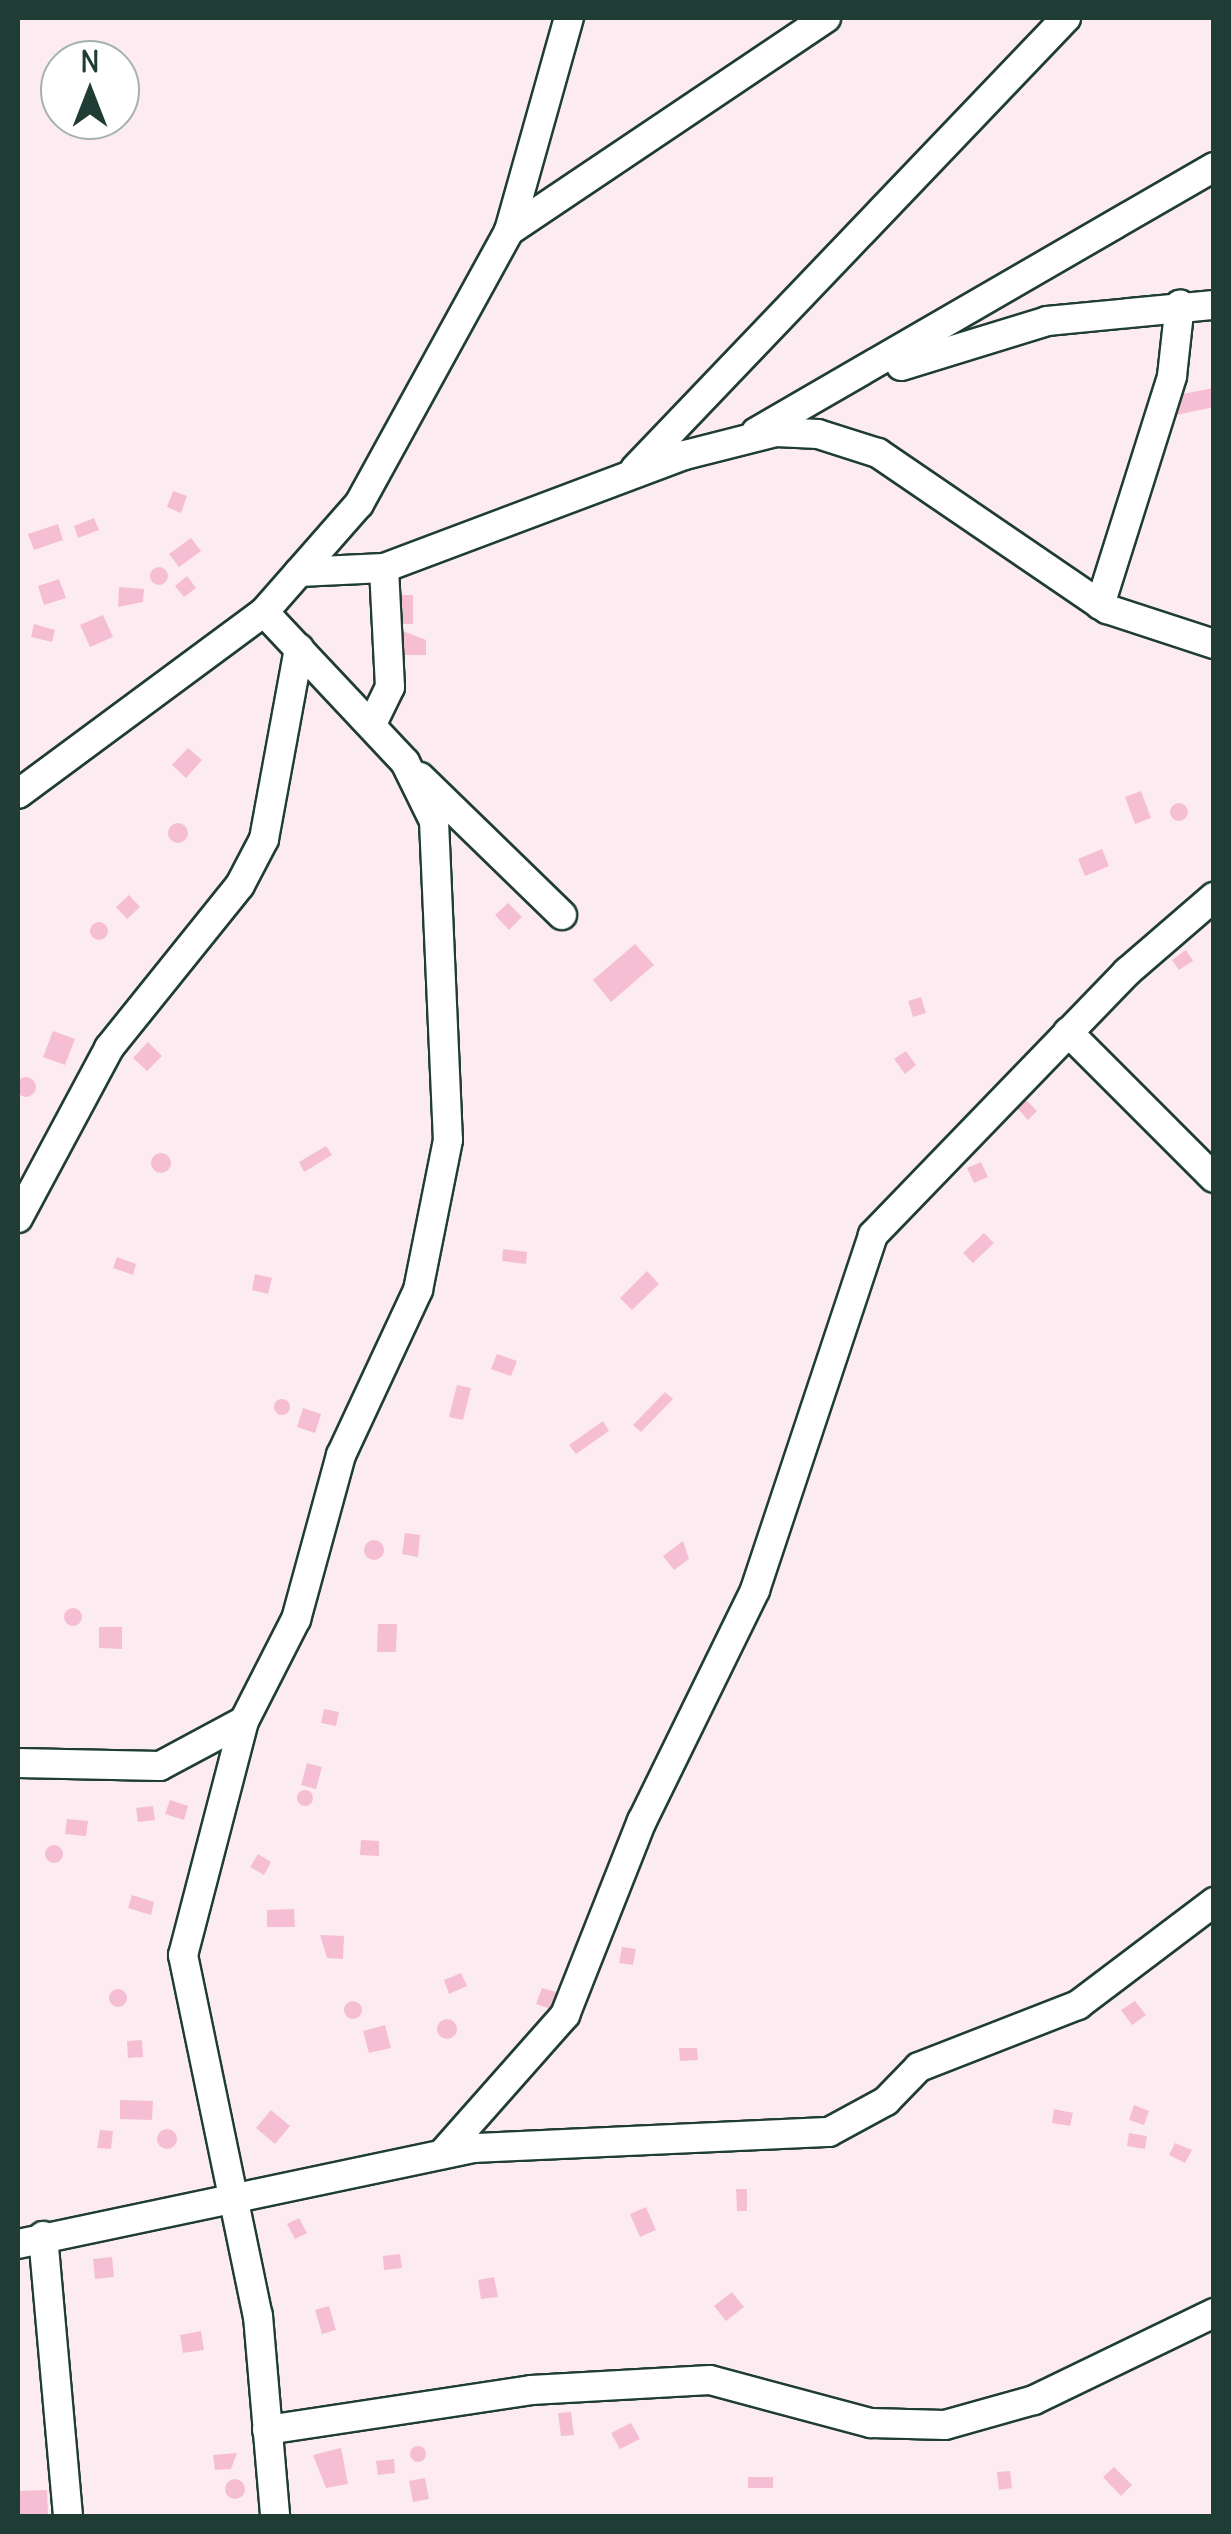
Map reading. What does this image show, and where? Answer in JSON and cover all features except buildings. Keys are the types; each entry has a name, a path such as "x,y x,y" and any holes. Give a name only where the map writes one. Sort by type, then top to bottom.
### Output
{"street":[{"path":"18,794 264,612 359,504 509,231 569,18"},
{"path":"509,231 826,18"},
{"path":"630,473 1066,18"},
{"path":"299,572 384,568 630,473 745,438 1214,167"},
{"path":"838,386 1000,332 1180,304 1214,305"},
{"path":"1100,605 1172,376 1180,304"},
{"path":"745,438 818,434 878,453 1100,605 1214,644"},
{"path":"372,724 390,687 384,568"},
{"path":"264,612 405,762 562,916"},
{"path":"18,1218 109,1048 240,885 264,839 299,648"},
{"path":"274,2516 258,2316 183,1956 244,1721 296,1619 341,1455 418,1290 441,1199 442,849 405,762"},
{"path":"442,2154 553,2030 576,1992 635,1838 755,1590 873,1235 1068,1032 1214,898"},
{"path":"1068,1032 1214,1178"},
{"path":"18,1763 160,1766 244,1721"},
{"path":"68,2516 30,2240 230,2193 442,2154 829,2132 886,2102 919,2067 1078,2005 1214,1902"},
{"path":"267,2430 531,2390 710,2380 872,2423 945,2425 1034,2400 1214,2314"}]}
